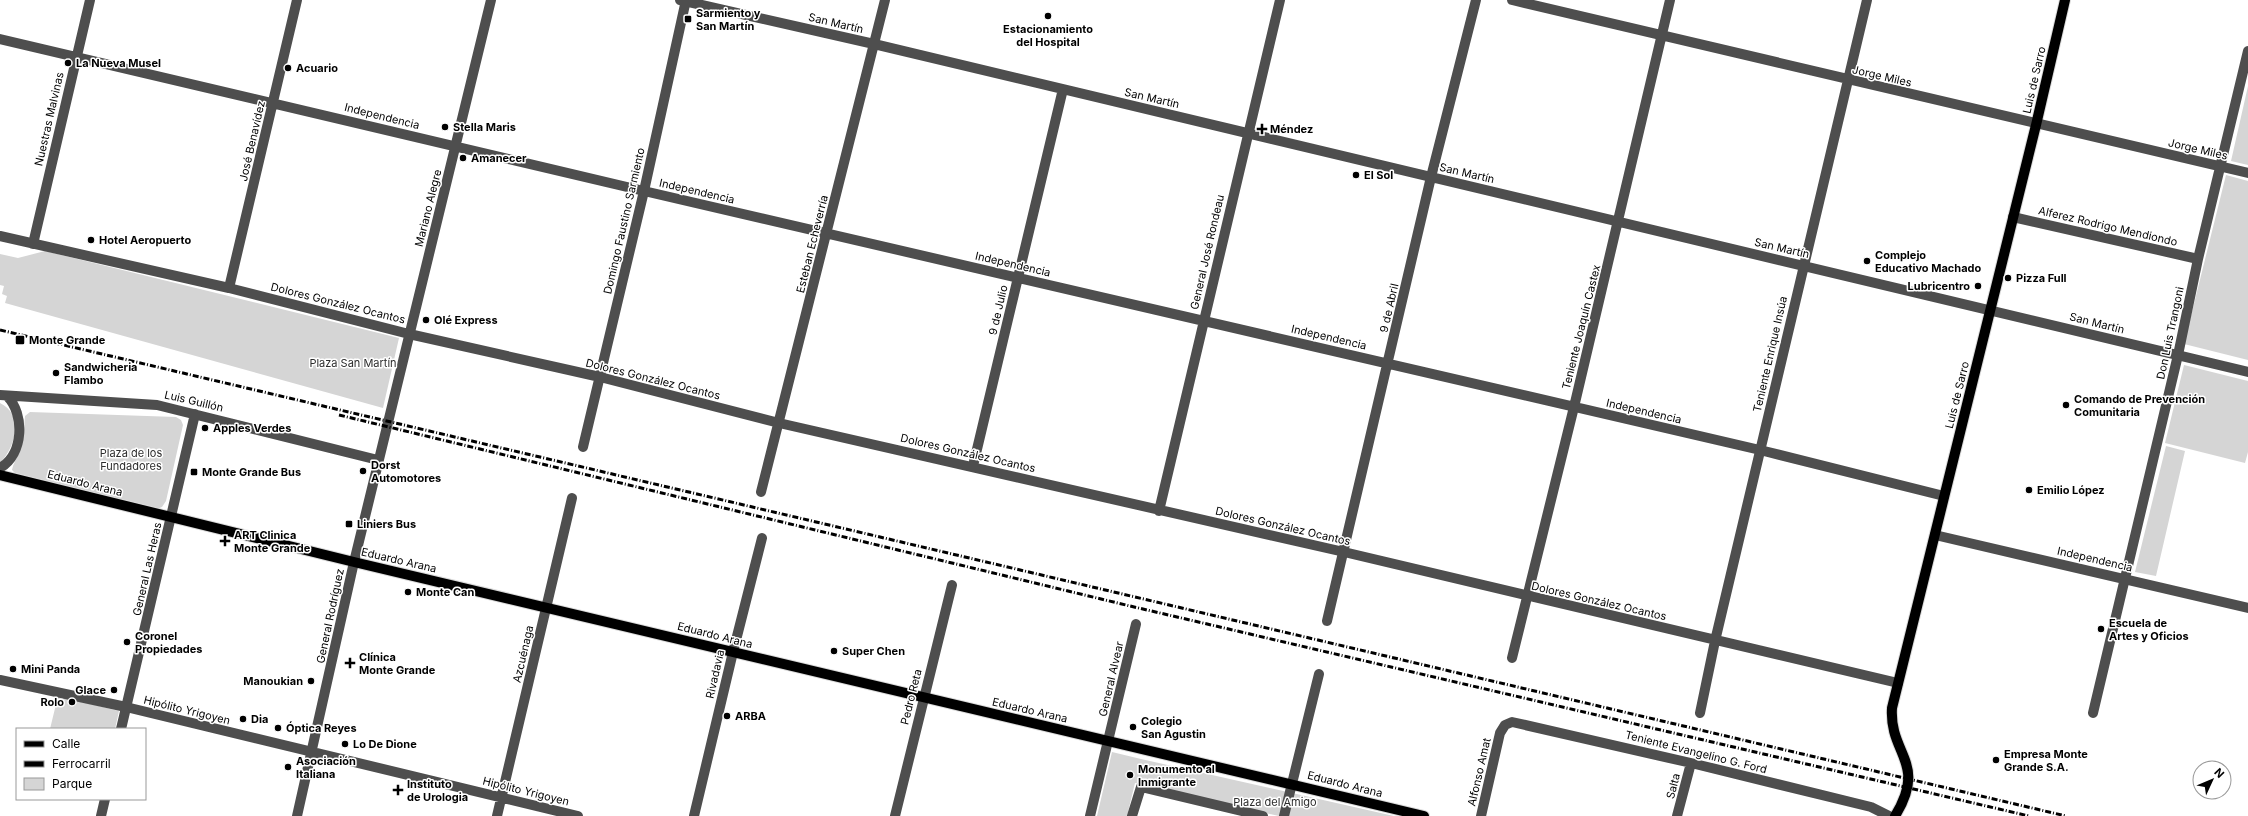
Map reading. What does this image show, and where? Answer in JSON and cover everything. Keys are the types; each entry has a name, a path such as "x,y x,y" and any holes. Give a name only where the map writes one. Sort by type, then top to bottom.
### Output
{"main road":[{"name":"Luis de Sarro","path":"1894,816 1906,794 1909,771 1891,717 1898,683 2036,125 2065,0"},
{"name":"Eduardo Arana","path":"0,475 354,562 1424,816"}],"street":[{"name":"Nuestras Malvinas","path":"33,244 90,0"},
{"name":"José Benavídez","path":"230,288 297,0"},
{"name":"Mariano Alegre","path":"387,420 410,334 490,0"},
{"name":"San Martín","path":"684,0 2248,372"},
{"name":"Domingo Faustino Sarmiento","path":"583,447 644,191 684,0"},
{"name":"Esteban Echeverría","path":"761,492 780,423 885,0"},
{"name":"General José Rondeau","path":"1159,511 1280,0"},
{"name":"9 de Abril","path":"1327,621 1389,364 1431,178 1476,0"},
{"name":"Jorge Miles","path":"1512,0 2036,125 2248,173"},
{"name":"Teniente Joaquín Castex","path":"1512,658 1574,407 1670,0"},
{"name":"Teniente Enrique Insúa","path":"1700,713 1715,641 1803,265 1867,0"},
{"name":"Independencia","path":"0,39 273,102 827,234 1760,450 1944,496"},
{"name":"Don Luis Trangoni","path":"2093,713 2178,355 2198,259 2248,51"},
{"name":"9 de Julio","path":"973,466 1063,89"},
{"name":"Alferez Rodrigo Mendiondo","path":"2013,217 2198,259"},
{"name":"Dolores González Ocantos","path":"0,236 230,288 410,334 600,377 780,423 973,466 1159,511 1344,552 1715,641 1898,683"},
{"name":"Luis Guillón","path":"3,395 157,405 378,460"},
{"path":"0,468 11,456 18,439 19,417 16,407 3,395"},
{"name":"General Las Heras","path":"121,728 196,414"},
{"name":"General Rodríguez","path":"297,816 387,420"},
{"name":"Azcuénaga","path":"497,816 572,498"},
{"name":"Independencia","path":"1935,536 2248,608"},
{"name":"Rivadavia","path":"694,816 762,538"},
{"name":"Pedro Reta","path":"895,816 923,697 952,585"},
{"name":"General Alvear","path":"1090,816 1136,624"},
{"path":"1284,816 1319,674"},
{"name":"Hipólito Yrigoyen","path":"0,680 126,707 578,816"},
{"name":"Teniente Evangelino G. Ford","path":"1500,733 1505,725 1512,722 1519,722 1871,807 1889,816"},
{"name":"Alfonso Amat","path":"1481,816 1500,733"},
{"name":"Salta","path":"1677,816 1691,763"},
{"path":"1132,816 1138,790 1145,788 1263,816"},
{"path":"101,816 105,800"}],"green space":[{"path":"2248,86 2248,165 2231,161"},
{"path":"2226,175 2248,181 2248,360 2184,344"},
{"name":"Plaza San Martín","path":"45,251 399,338 383,408 5,303 7,296 2,294 4,286 0,285 0,254 18,258"},
{"path":"2184,365 2248,381 2248,452 2245,463 2165,443"},
{"path":"0,403 8,408 13,415 15,432 10,449 0,463"},
{"name":"Plaza de los Fundadores","path":"30,412 176,417 181,420 183,425 166,501 162,507 155,510 15,473 12,470 21,446 25,416"},
{"path":"2166,446 2185,451 2156,576 2135,572"},
{"path":"58,696 119,711 115,728 50,728"},
{"name":"Plaza del Amigo","path":"1112,752 1394,816 1279,816 1135,783 1127,816 1097,816"}],"railway":[{"path":"0,330 2066,816"},
{"path":"339,415 1130,606 2029,816"}],"place":[{"name":"Estacionamiento del Hospital","path":"1048,16"},
{"name":"Sarmiento y San Martín","path":"688,19"},
{"name":"La Nueva Musel","path":"68,63"},
{"name":"Acuario","path":"288,68"},
{"name":"Stella Maris","path":"445,127"},
{"name":"Méndez","path":"1262,129"},
{"name":"Amanecer","path":"463,158"},
{"name":"El Sol","path":"1356,175"},
{"name":"Hotel Aeropuerto","path":"91,240"},
{"name":"Complejo Educativo Machado","path":"1867,261"},
{"name":"Pizza Full","path":"2008,278"},
{"name":"Lubricentro","path":"1978,286"},
{"name":"Olé Express","path":"426,320"},
{"name":"Monte Grande","path":"20,340"},
{"name":"Sandwicheria Flambo","path":"56,373"},
{"name":"Comando de Prevención Comunitaria","path":"2066,405"},
{"name":"Apples Verdes","path":"205,428"},
{"name":"Dorst Automotores","path":"363,471"},
{"name":"Monte Grande Bus","path":"194,472"},
{"name":"Emilio López","path":"2029,490"},
{"name":"Liniers Bus","path":"349,524"},
{"name":"ART Clinica Monte Grande","path":"225,541"},
{"name":"Monte Can","path":"408,592"},
{"name":"Escuela de Artes y Oficios","path":"2101,629"},
{"name":"Coronel Propiedades","path":"127,642"},
{"name":"Super Chen","path":"834,651"},
{"name":"Clínica Monte Grande","path":"350,663"},
{"name":"Mini Panda","path":"13,669"},
{"name":"Manoukian","path":"311,681"},
{"name":"Glace","path":"114,690"},
{"name":"Rolo","path":"72,702"},
{"name":"ARBA","path":"727,716"},
{"name":"Dia","path":"243,719"},
{"name":"Colegio San Agustin","path":"1133,727"},
{"name":"Óptica Reyes","path":"278,728"},
{"name":"Lo De Dione","path":"345,744"},
{"name":"Empresa Monte Grande S.A.","path":"1996,760"},
{"name":"Asociación Italiana","path":"288,767"},
{"name":"Monumento al Inmigrante","path":"1130,775"},
{"name":"Instituto de Urologia","path":"398,790"}]}
